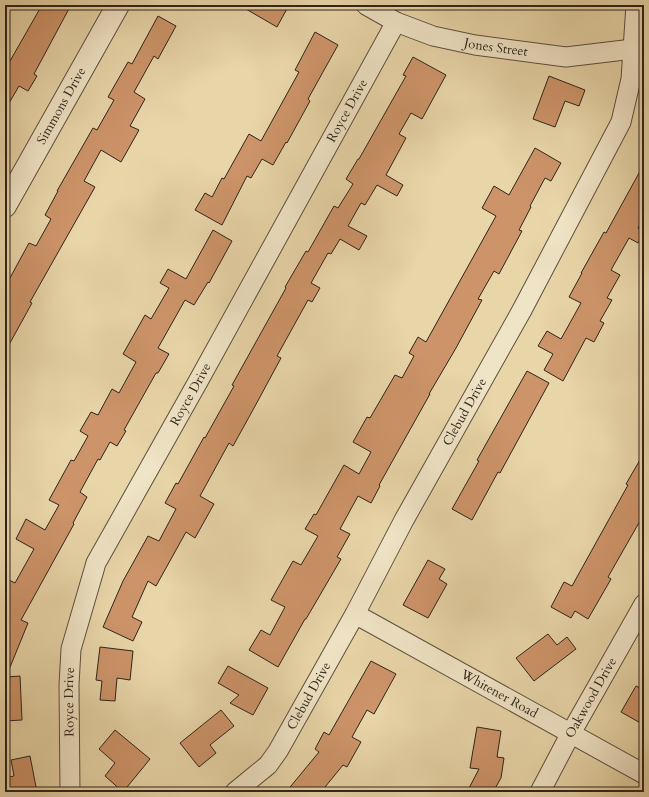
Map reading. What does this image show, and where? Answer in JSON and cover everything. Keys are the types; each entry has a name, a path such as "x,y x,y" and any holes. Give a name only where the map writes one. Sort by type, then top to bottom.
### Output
{"street":[{"name":"Simmons Drive","path":"5,206 118,5"},
{"name":"Jones Street","path":"366,5 396,22 433,36 475,45 566,57 633,49"},
{"name":"Clebud Drive","path":"235,792 268,765 278,752 355,614 404,520 522,310 621,122 631,79 636,5"},
{"name":"Royce Drive","path":"70,792 69,685 71,649 96,563 204,372 396,22"},
{"name":"Oakwood Drive","path":"540,792 644,604"},
{"name":"Whitener Road","path":"355,614 644,774"}],"building":[{"path":"42,5 71,5 34,74 37,76 28,91 19,86 5,110 5,68"},
{"path":"239,5 289,5 277,27"},
{"path":"158,16 176,26 158,59 154,56 134,92 145,99 130,126 139,130 121,162 101,150 84,181 95,187 30,302 32,303 5,352 5,287 29,243 36,246 51,219 45,215 57,191 93,128 97,130 114,100 108,97 128,62 132,64"},
{"path":"315,32 338,45 308,99 310,101 273,165 262,159 251,178 247,176 222,225 195,210 205,193 212,197 222,178 224,179 249,134 261,141 299,72 295,70"},
{"path":"413,57 446,75 422,119 411,113 399,134 406,138 386,175 403,185 397,196 377,185 365,205 361,203 348,226 367,236 359,250 340,239 331,254 328,253 311,283 320,288 312,302 308,300 277,356 281,358 254,408 233,446 229,443 200,496 214,504 195,538 186,532 156,586 148,581 132,617 142,622 133,641 103,627 123,581 148,536 159,541 176,509 165,503 176,483 178,484 204,437 205,438 234,386 232,385 306,251 308,252 334,206 338,208 353,184 346,179 406,76 403,75"},
{"path":"549,76 585,90 579,106 565,101 555,127 533,119"},
{"path":"535,148 561,163 551,181 545,178 519,230 522,231 499,274 494,271 478,299 482,300 379,485 380,486 371,503 358,496 340,529 350,534 337,557 341,559 278,667 249,650 261,630 270,635 285,607 271,600 293,561 301,565 318,536 305,529 314,514 316,515 344,465 359,474 371,452 353,442 367,417 370,418 395,375 402,378 414,356 409,353 418,337 426,342 496,216 482,208 494,186 509,195"},
{"path":"644,164 644,216 638,228 644,232 638,243 629,238 611,270 620,275 607,298 612,300 600,321 604,323 594,342 586,338 563,381 544,370 553,354 538,346 547,331 561,339 581,303 569,297 604,232 606,233"},
{"path":"213,230 232,241 209,283 208,282 194,305 185,300 158,348 169,354 158,373 156,373 124,430 126,431 117,446 110,442 100,460 98,459 80,492 87,497 73,523 74,524 21,620 28,623 6,677 20,676 22,720 5,721 5,588 9,580 15,583 34,549 16,539 26,519 45,530 59,505 49,500 71,460 74,461 88,436 80,431 91,412 98,415 112,389 119,393 136,362 123,354 145,315 151,319 169,288 160,283 168,269 186,279"},
{"path":"527,371 549,383 500,473 498,472 472,520 452,509 479,461 477,460"},
{"path":"644,453 644,514 608,577 611,579 588,619 575,611 571,618 551,607 564,582 572,586"},
{"path":"428,560 445,569 439,579 447,584 428,618 403,605"},
{"path":"548,634 557,645 567,637 576,649 534,681 516,658"},
{"path":"100,647 133,651 130,680 117,678 115,701 100,700 102,681 96,680"},
{"path":"371,661 396,674 374,714 367,710 352,737 361,742 347,767 343,765 321,792 286,792 319,752 315,749 324,732 329,735"},
{"path":"228,666 268,688 253,715 230,703 239,695 218,683"},
{"path":"636,686 644,690 644,725 621,712"},
{"path":"221,710 234,726 210,745 216,753 199,767 180,743"},
{"path":"477,727 501,731 497,757 504,758 501,778 493,792 467,792 479,769 470,768"},
{"path":"115,730 150,759 123,792 105,776 115,763 99,749"},
{"path":"30,756 37,792 5,792 5,778 14,776 11,760"}]}
